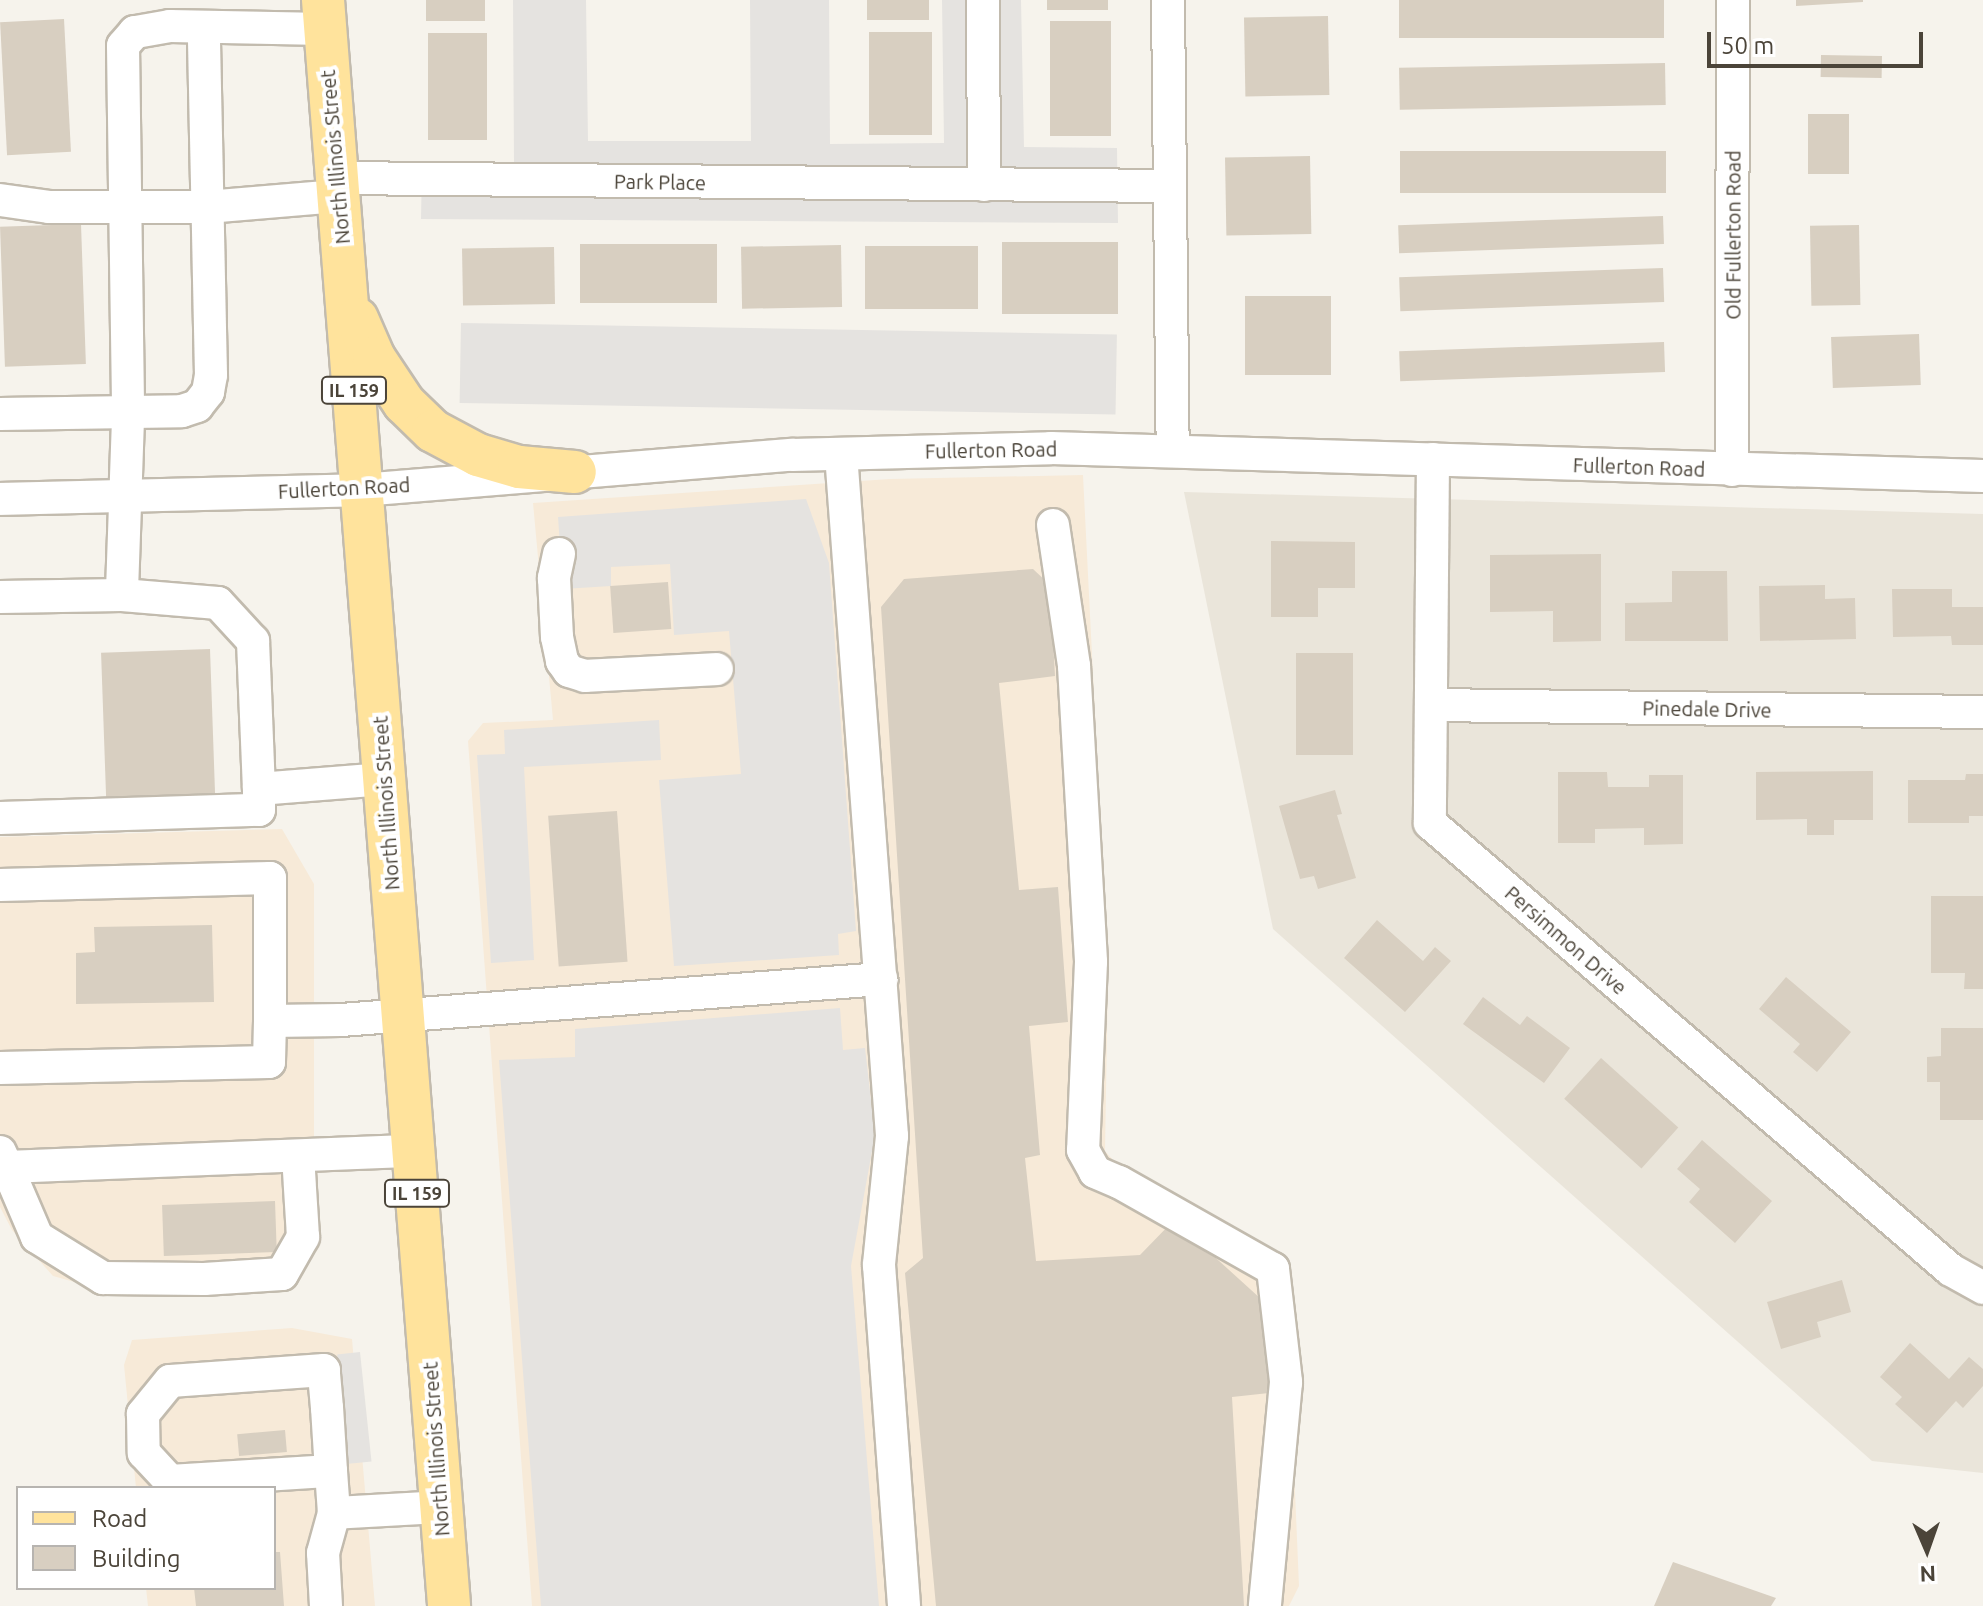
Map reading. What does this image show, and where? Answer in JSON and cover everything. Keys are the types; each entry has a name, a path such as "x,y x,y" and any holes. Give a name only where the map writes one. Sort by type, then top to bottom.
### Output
{"main road":[{"name":"North Illinois Street","path":"324,14 449,1606"},
{"path":"346,291 374,358 404,403 433,431 478,455 519,467 575,472"}],"street":[{"path":"983,0 984,185"},
{"path":"1168,0 1173,449"},
{"name":"Old Fullerton Road","path":"1732,470 1733,0"},
{"path":"122,595 128,414 123,46 135,32 170,26 204,27 324,14"},
{"path":"0,414 182,411 197,406 208,392 211,375 204,27"},
{"name":"Park Place","path":"0,200 49,207 207,207 337,187 1169,186"},
{"name":"Fullerton Road","path":"0,499 362,490 841,454 1051,448 1173,449 1983,476"},
{"path":"841,454 892,1136 879,1265 904,1606"},
{"name":"Persimmon Drive","path":"1433,459 1430,823 1951,1270 1983,1288"},
{"path":"1053,525 1074,666 1091,962 1083,1150 1095,1172 1119,1182 1273,1269 1286,1382 1265,1606"},
{"path":"559,554 554,578 557,637 562,661 569,671 585,676 717,669"},
{"path":"0,597 122,595 218,603 253,641 259,799"},
{"name":"Pinedale Drive","path":"1431,705 1983,712"},
{"path":"0,818 100,814 259,799 384,779"},
{"path":"0,885 270,878 269,1062 0,1068"},
{"path":"270,1021 403,1015 881,979"},
{"path":"298,1156 303,1237 282,1274 204,1279 103,1278 37,1237 4,1160 298,1156 413,1151"},
{"path":"326,1606 323,1553 334,1513 324,1370 170,1381 143,1414 144,1453 170,1481 331,1471"},
{"path":"334,1513 441,1507"}],"shaded area":[{"path":"513,0 586,0 588,141 751,141 750,0 829,0 830,144 944,143 942,0 1021,0 1024,147 1117,148 1118,223 421,219 422,164 514,164"},
{"path":"461,323 1117,334 1116,414 460,403"},
{"path":"1083,475 1108,974 1105,1151 1121,1169 1286,1278 1299,1586 1289,1606 532,1606 468,741 483,723 553,720 533,503 890,479"},
{"path":"1184,492 1983,514 1983,1473 1872,1461 1273,929"},
{"path":"806,499 829,563 856,931 838,934 839,955 674,966 659,780 741,774 729,631 674,635 670,564 611,567 611,586 563,589 558,517"},
{"path":"659,720 661,760 524,767 534,960 491,963 477,755 505,754 504,730"},
{"path":"282,829 314,884 314,1171 319,1237 313,1256 301,1278 273,1288 121,1295 53,1276 12,1230 0,1207 0,837"},
{"path":"840,1008 843,1050 865,1048 875,1135 851,1266 879,1606 541,1606 499,1060 575,1057 575,1029"},
{"path":"292,1328 352,1339 375,1606 148,1606 146,1590 276,1590 276,1486 136,1486 124,1365 132,1340"},
{"path":"360,1352 371,1461 349,1464 337,1354"}],"building":[{"path":"426,0 485,0 485,21 426,21"},
{"path":"867,0 929,0 929,20 867,20"},
{"path":"1047,0 1108,0 1108,10 1047,10"},
{"path":"1399,0 1664,0 1664,38 1399,38"},
{"path":"1796,0 1863,0 1863,2 1796,6"},
{"path":"1328,16 1329,95 1245,96 1244,17"},
{"path":"64,19 71,152 7,155 0,22"},
{"path":"1050,21 1111,21 1111,136 1050,136"},
{"path":"869,32 932,32 932,135 869,135"},
{"path":"428,33 487,33 487,140 428,140"},
{"path":"1821,55 1882,56 1882,78 1821,77"},
{"path":"1665,63 1666,105 1400,110 1399,68"},
{"path":"1808,114 1849,114 1849,174 1808,174"},
{"path":"1400,151 1666,151 1666,193 1400,193"},
{"path":"1310,156 1311,234 1226,235 1225,157"},
{"path":"1663,216 1664,244 1399,253 1398,225"},
{"path":"81,224 86,364 5,367 0,227"},
{"path":"1859,225 1860,305 1811,306 1810,226"},
{"path":"1002,242 1118,242 1118,314 1002,314"},
{"path":"580,244 717,244 717,303 580,303"},
{"path":"841,245 842,307 742,309 741,247"},
{"path":"865,246 978,246 978,309 865,309"},
{"path":"554,247 555,304 463,306 462,249"},
{"path":"1663,268 1664,302 1400,311 1399,277"},
{"path":"1245,296 1331,296 1331,375 1245,375"},
{"path":"1919,334 1921,385 1833,388 1831,337"},
{"path":"1664,342 1665,372 1400,381 1399,351"},
{"path":"1271,541 1355,542 1355,588 1318,588 1318,617 1271,617"},
{"path":"1601,554 1601,641 1553,642 1553,611 1490,612 1490,555"},
{"path":"1033,569 1050,585 1055,676 999,683 1019,890 1058,887 1068,1022 1029,1026 1040,1155 1025,1158 1036,1261 1140,1255 1174,1220 1261,1299 1269,1393 1232,1397 1244,1606 936,1606 905,1273 923,1258 881,607 904,579"},
{"path":"1672,571 1727,571 1728,641 1625,641 1625,603 1672,602"},
{"path":"668,582 671,629 613,633 610,586"},
{"path":"1825,585 1825,599 1855,598 1856,639 1760,641 1759,586"},
{"path":"1892,589 1952,589 1952,607 1983,607 1983,645 1952,645 1951,636 1893,637"},
{"path":"210,649 215,794 106,798 101,653"},
{"path":"1296,653 1353,653 1353,755 1296,755"},
{"path":"1873,771 1873,820 1834,820 1834,835 1807,835 1807,819 1756,820 1756,772"},
{"path":"1558,772 1607,772 1608,787 1649,787 1649,775 1683,775 1683,844 1644,845 1644,828 1595,829 1595,843 1558,843"},
{"path":"1966,774 1983,774 1983,816 1969,816 1969,823 1908,823 1908,780 1965,780"},
{"path":"1335,790 1342,814 1337,815 1356,878 1318,889 1314,876 1300,879 1279,806"},
{"path":"617,811 628,962 559,966 548,816"},
{"path":"1931,896 1983,896 1983,989 1964,989 1965,973 1931,973"},
{"path":"1377,920 1423,961 1435,947 1451,961 1405,1012 1344,958"},
{"path":"212,925 214,1002 76,1004 76,953 95,952 94,927"},
{"path":"1786,977 1851,1032 1817,1072 1793,1052 1800,1044 1759,1009"},
{"path":"1483,997 1520,1025 1527,1016 1570,1048 1544,1083 1463,1024"},
{"path":"1941,1028 1983,1028 1983,1120 1940,1120 1940,1082 1927,1082 1927,1057 1941,1056"},
{"path":"1601,1058 1678,1128 1641,1168 1564,1099"},
{"path":"1702,1140 1772,1201 1735,1243 1689,1202 1700,1189 1677,1169"},
{"path":"275,1201 277,1252 164,1256 162,1205"},
{"path":"1842,1280 1851,1312 1817,1322 1821,1337 1781,1349 1767,1302"},
{"path":"1910,1343 1949,1379 1969,1357 1983,1369 1983,1386 1963,1408 1956,1401 1927,1433 1895,1404 1902,1397 1880,1377"},
{"path":"285,1430 287,1452 239,1456 237,1434"},
{"path":"276,1552 280,1552 284,1606 196,1606 194,1590 276,1590"},
{"path":"1673,1562 1776,1598 1771,1606 1654,1606"}]}
